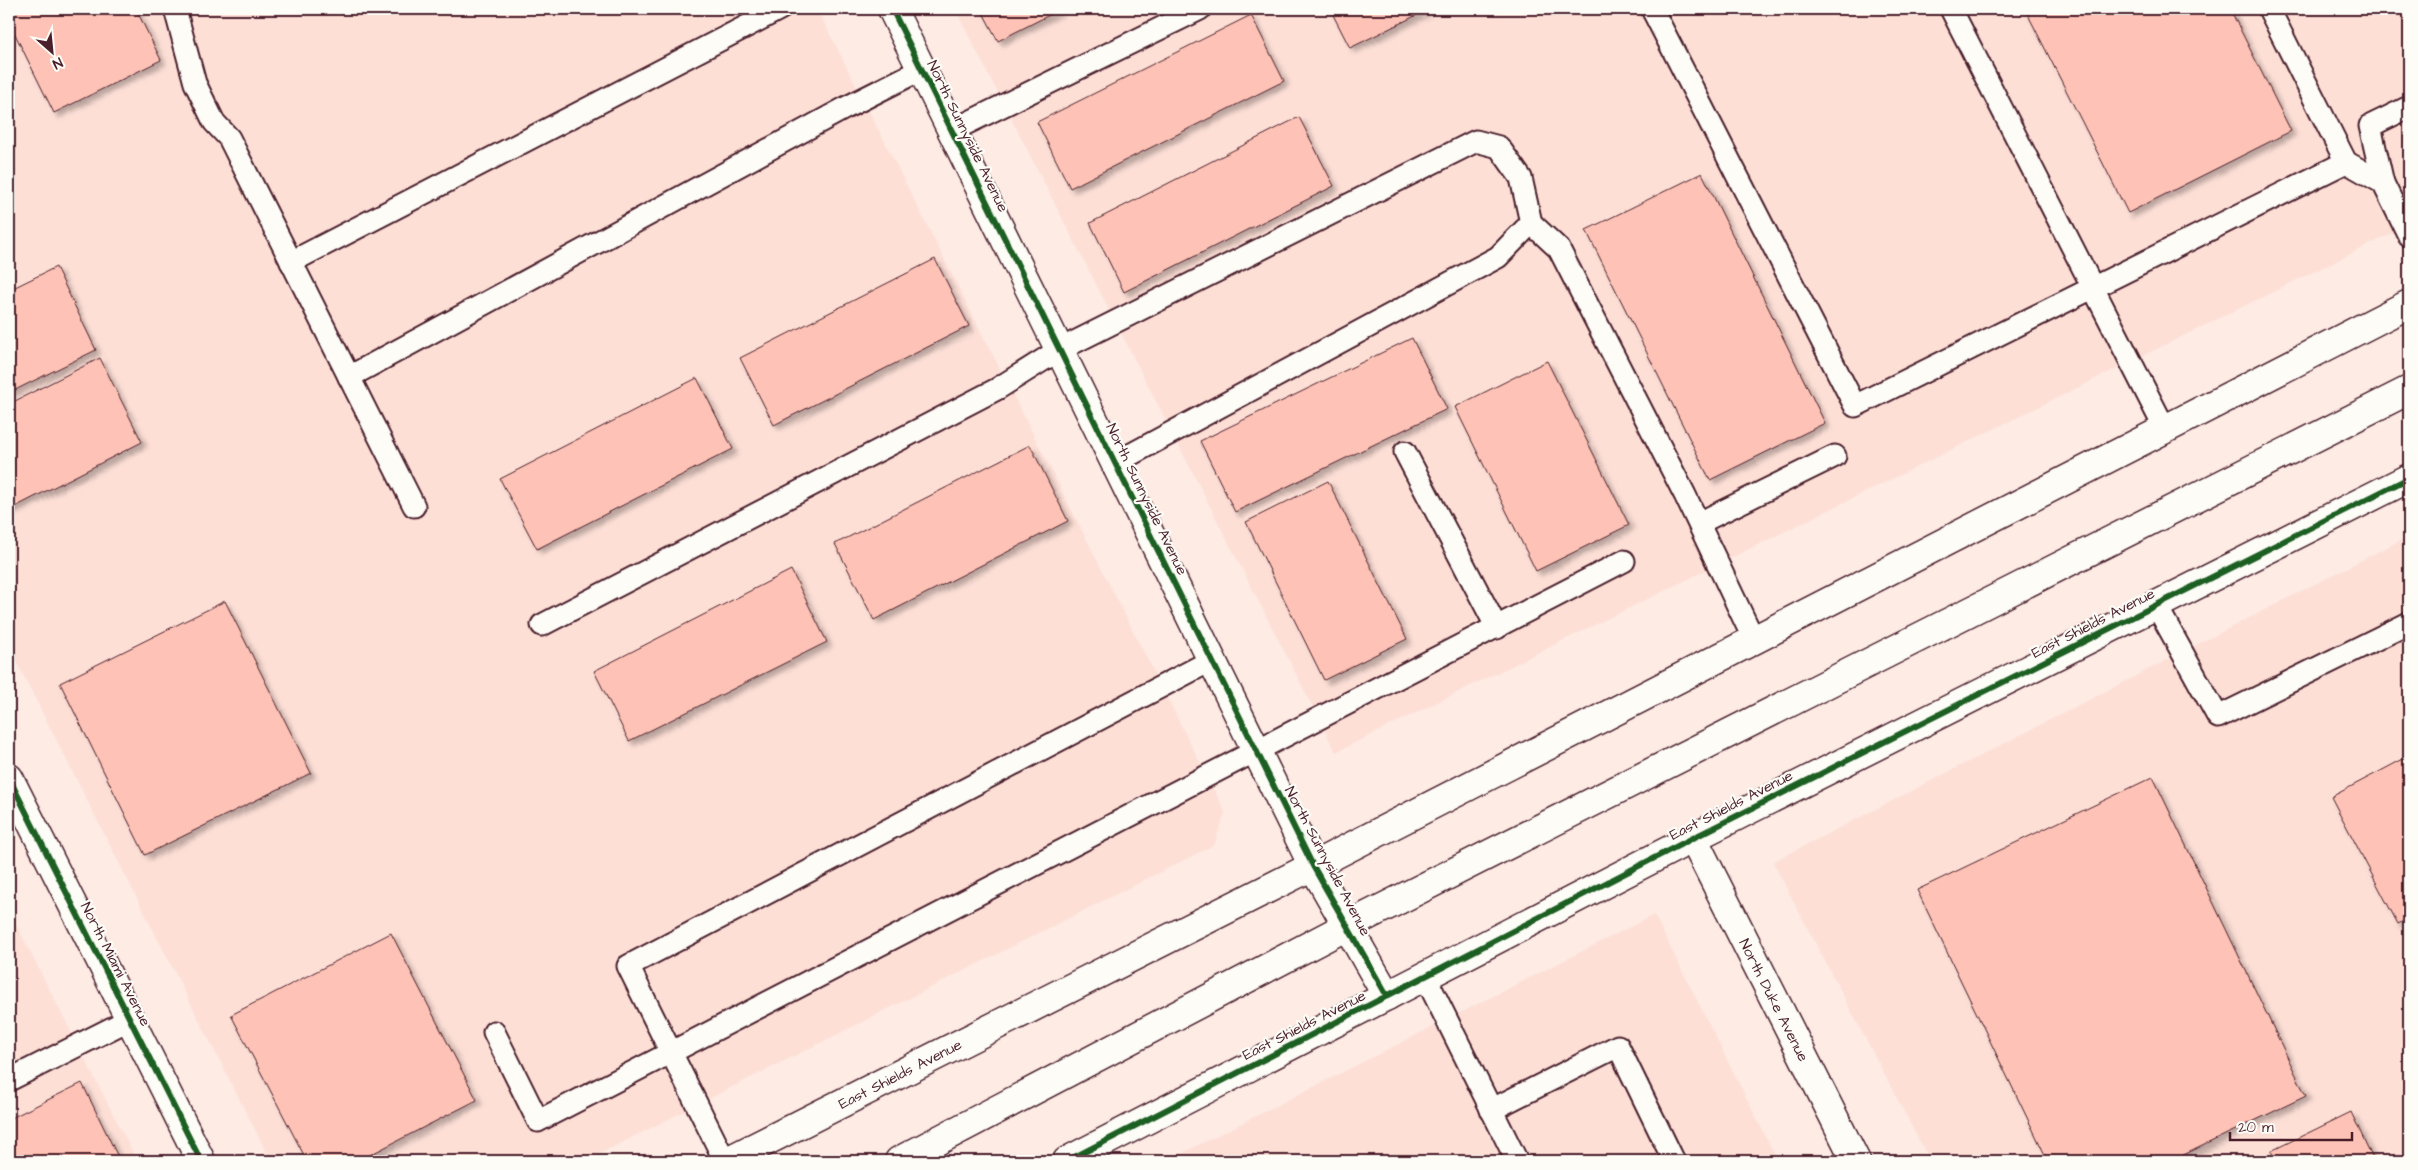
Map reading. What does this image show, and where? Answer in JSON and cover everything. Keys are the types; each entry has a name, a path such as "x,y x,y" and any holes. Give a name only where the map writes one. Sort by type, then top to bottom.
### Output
{"main road":[{"name":"North Sunnyside Avenue","path":"892,9 1313,866 1387,996"},
{"name":"East Shields Avenue","path":"726,1161 1313,866 2409,304"},
{"path":"899,1161 1347,926 2409,390"},
{"name":"East Shields Avenue","path":"1067,1161 1693,838 2409,478"},
{"name":"North Miami Avenue","path":"9,778 201,1161"},
{"name":"North Duke Avenue","path":"1693,838 1856,1161"}],"lane":[{"path":"175,9 195,83 214,122 229,138 414,506"},
{"path":"291,262 780,9"},
{"path":"952,131 1200,9"},
{"path":"1652,9 1855,406 2093,290 2346,162"},
{"path":"1951,9 2165,429"},
{"path":"2269,9 2346,162 2383,183"},
{"path":"348,377 849,106 922,69"},
{"path":"2409,106 2370,126 2383,183 2409,236"},
{"path":"542,625 997,389 1060,350 1476,141 1499,147 1521,178 1531,223 1559,249 1698,523 1754,640"},
{"path":"1115,463 1498,257 1531,223"},
{"path":"1405,452 1497,628"},
{"path":"1698,523 1835,456"},
{"path":"494,1032 538,1121 1624,561"},
{"path":"2156,605 2218,717 2409,623"},
{"path":"726,1161 628,966 1212,660"},
{"path":"1425,976 1517,1161"},
{"path":"9,1080 130,1019"},
{"path":"1491,1110 1618,1046 1674,1161"}],"shaded area":[{"path":"9,9 817,9 1225,812 1214,845 585,1161 271,1161 9,647"},
{"path":"955,9 2409,9 2409,225 1336,752"},
{"path":"2409,536 2409,1161 1930,1161 1773,862"},
{"path":"9,911 49,989 137,1161 9,1161"},
{"path":"1654,915 1778,1161 1167,1161"}],"building":[{"path":"9,9 136,9 161,60 54,113 9,22"},
{"path":"981,9 1061,9 998,41"},
{"path":"1330,9 1429,9 1350,48"},
{"path":"2025,9 2230,9 2291,131 2128,213"},
{"path":"1251,15 1284,81 1070,188 1037,122"},
{"path":"1299,117 1334,186 1124,292 1090,223"},
{"path":"1702,173 1825,423 1710,480 1586,230"},
{"path":"935,259 969,326 774,425 740,358"},
{"path":"56,267 96,350 9,393 9,290"},
{"path":"1412,338 1447,409 1235,512 1200,441"},
{"path":"100,358 142,442 9,510 9,404"},
{"path":"1547,361 1629,525 1536,571 1455,407"},
{"path":"697,378 733,449 537,549 500,479"},
{"path":"1030,445 1068,521 874,620 835,544"},
{"path":"1328,481 1407,639 1324,680 1246,522"},
{"path":"791,570 827,642 629,741 594,671"},
{"path":"225,601 311,773 145,855 60,683"},
{"path":"2409,756 2409,918 2398,924 2331,797"},
{"path":"2153,777 2306,1096 2171,1161 2048,1161 1917,890"},
{"path":"391,933 477,1100 358,1161 307,1161 231,1015"},
{"path":"82,1083 120,1161 9,1161 9,1119"},
{"path":"2351,1112 2374,1161 2276,1161 2271,1151"}],"cycle path":[{"path":"892,9 1313,866 1387,996"},
{"path":"1067,1161 1693,838 2409,478"},
{"path":"9,778 201,1161"}]}
